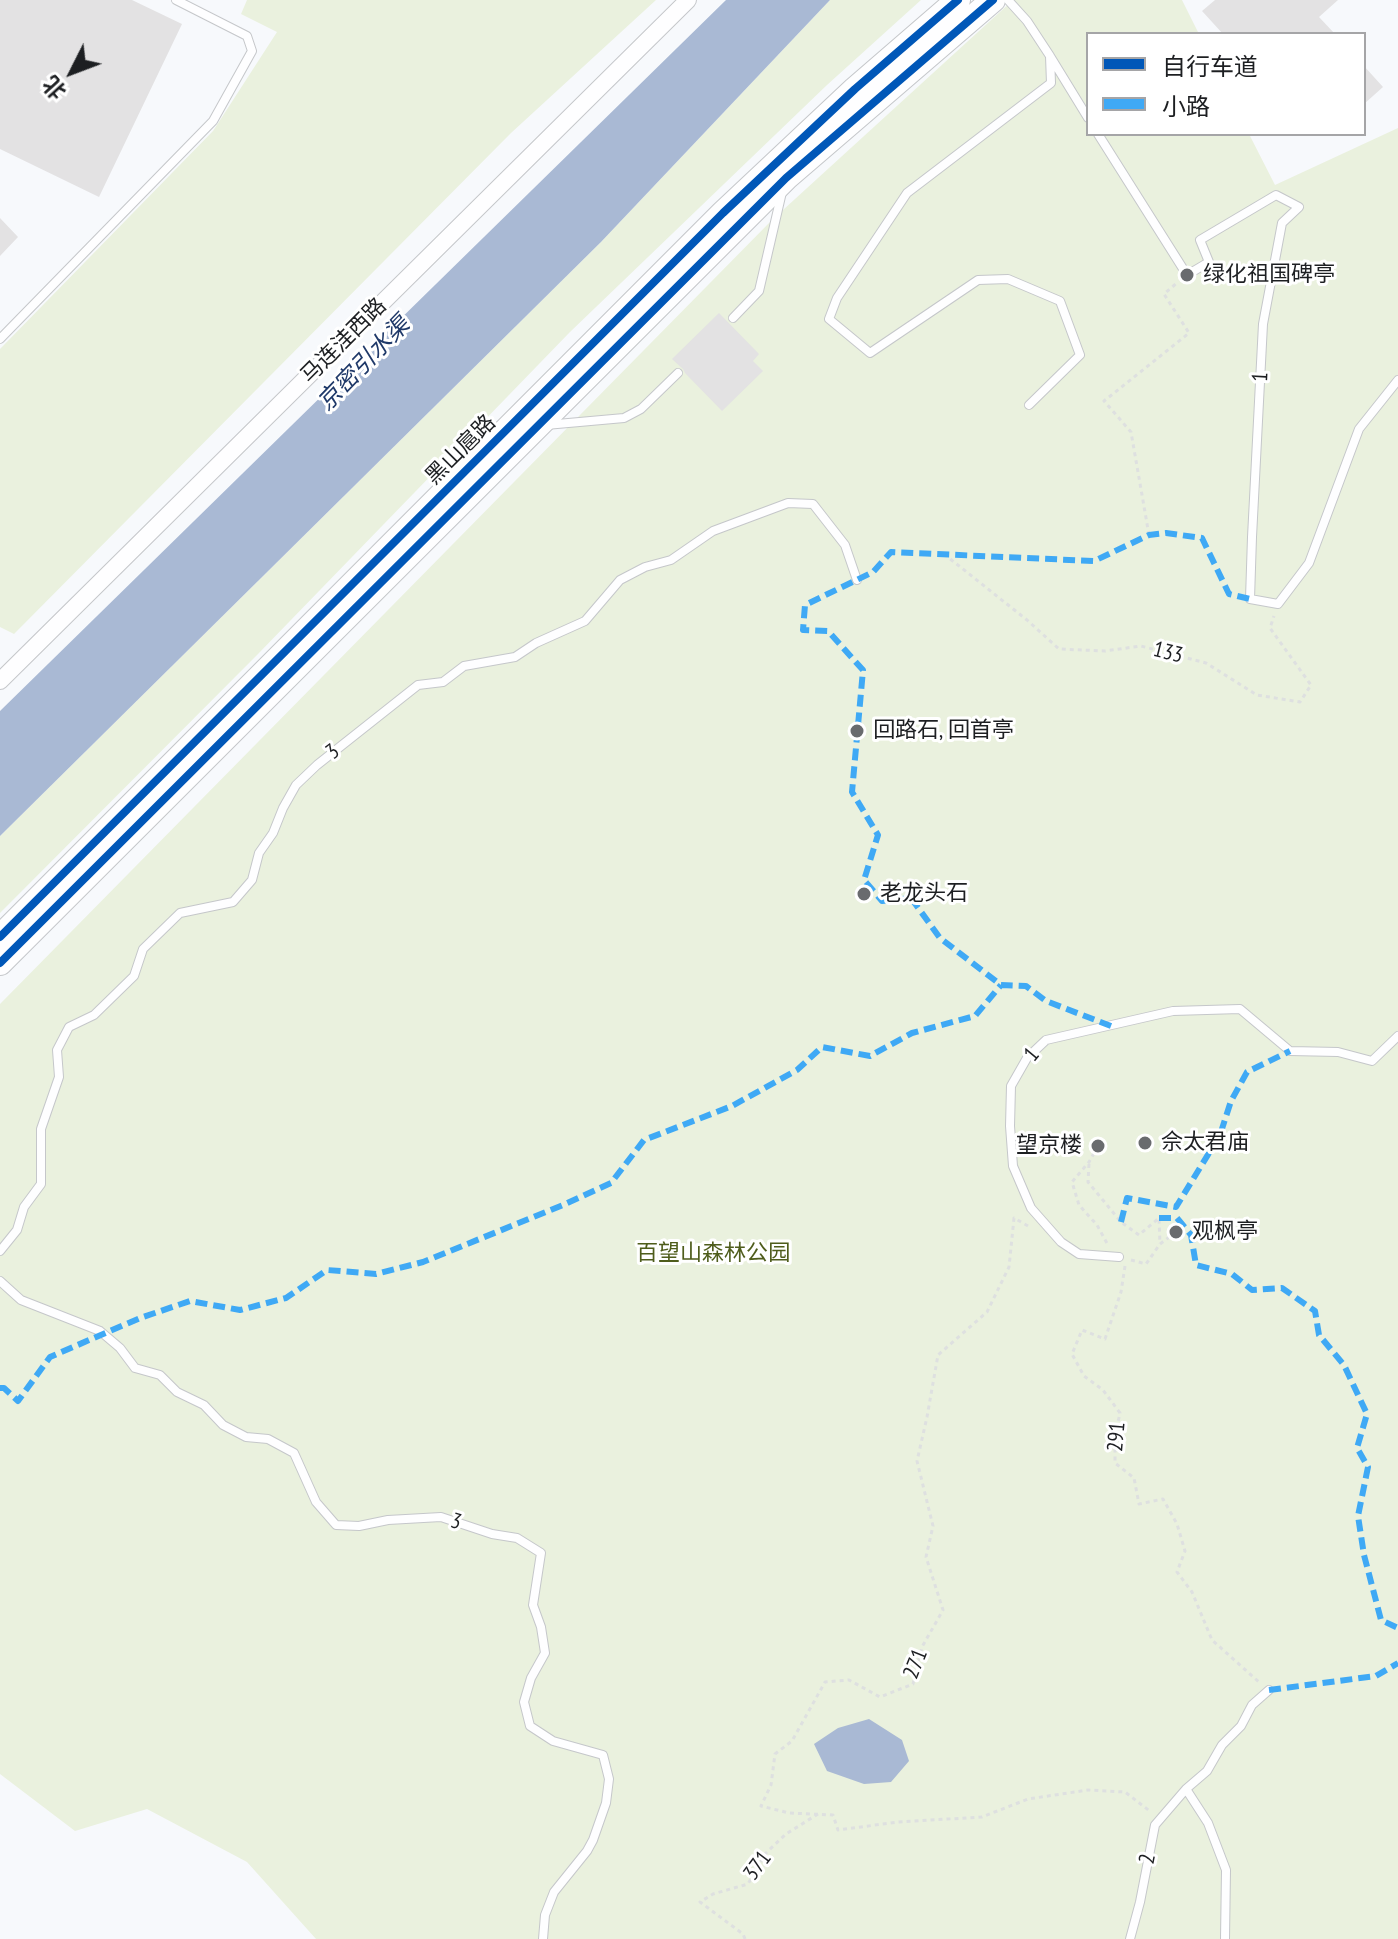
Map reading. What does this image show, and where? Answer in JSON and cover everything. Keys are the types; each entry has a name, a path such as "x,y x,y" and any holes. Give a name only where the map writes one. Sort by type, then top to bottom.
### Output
{"main road":[{"name":"黑山扈路","path":"0,937 723,213 855,89 958,0"},
{"name":"黑山扈路","path":"0,963 786,178 993,0"}],"street":[{"name":"马连洼西路","path":"0,681 688,0"},
{"path":"0,655 17,664"}],"lane":[{"path":"0,339 213,121 252,51 247,36 176,0"},
{"path":"1008,0 1027,21 1086,115"},
{"path":"1029,405 1080,355 1060,301 1008,279 978,280 870,353 829,319 837,298 907,193 1051,83 1050,56"},
{"path":"1099,136 1187,275"},
{"path":"733,318 759,291 786,178"},
{"name":"1","path":"1187,275 1209,262 1200,240 1276,195 1299,207 1282,223 1263,324 1250,599 1278,604"},
{"path":"537,426 624,418 641,409 678,373"},
{"path":"1278,604 1309,563 1359,429 1398,380"},
{"name":"3","path":"0,1251 17,1230 24,1207 41,1184 41,1129 59,1077 57,1050 69,1027 94,1015 134,976 143,949 180,913 233,902 252,880 259,853 273,833 296,785 418,685 443,682 464,666 515,657 536,643 585,621 620,580 645,567 671,560 713,531 788,503 813,504 845,545 857,580"},
{"name":"1","path":"1119,1257 1079,1254 1061,1242 1031,1208 1013,1166 1011,1086 1027,1058 1046,1040 1173,1011 1240,1009 1290,1051 1338,1052 1372,1061 1398,1036"},
{"name":"3","path":"0,1281 21,1300 100,1331 120,1348 135,1368 160,1375 177,1392 204,1405 223,1425 246,1437 268,1439 294,1453 316,1502 336,1525 359,1526 388,1520 441,1517 492,1534 517,1538 541,1553 533,1605 541,1627 545,1653 531,1678 524,1702 530,1726 553,1741 603,1755 609,1779 606,1803 593,1840 554,1892 545,1915 543,1939"},
{"name":"2","path":"1130,1939 1155,1825 1186,1789 1207,1771 1222,1745 1241,1726 1252,1705 1269,1690"},
{"path":"1186,1789 1208,1823 1226,1870 1225,1939"}],"path":[{"path":"1149,535 1131,432 1104,401 1189,333 1164,294 1187,275"},
{"path":"1098,1146 1072,1182 1079,1205 1097,1225 1109,1246 1119,1257 1146,1264 1160,1244 1176,1232"},
{"path":"1089,1162 1088,1182 1121,1222 1139,1235 1159,1218 1160,1244"}],"green space":[{"path":"247,0 656,0 511,133 14,634 0,627 0,349 213,131 277,32 241,14"},
{"path":"830,0 921,0 827,85 570,332 258,654 0,913 0,836 601,242"},
{"name":"百望山森林公园","path":"1013,0 1182,0 1198,32 1086,32 1086,136 1250,136 1275,185 1398,128 1398,1939 316,1939 247,1862 147,1809 75,1831 0,1774 0,1004 772,220"}],"water":[{"name":"京密引水渠","path":"726,0 830,0 601,242 0,836 0,711"},
{"path":"869,1719 902,1740 909,1761 891,1782 864,1784 827,1771 814,1744 838,1728"}],"building":[{"path":"0,0 132,0 182,24 99,197 0,149"},
{"path":"1215,0 1338,0 1319,17 1333,32 1221,32 1202,11"},
{"path":"1366,68 1383,87 1366,102"},
{"path":"0,218 18,237 0,256"},
{"path":"719,313 759,354 753,361 763,371 722,411 672,359"}],"marked path":[{"path":"1111,1026 1046,1001 1026,986 1001,985 940,938 911,898 882,901 864,880 878,835 852,792 863,670 828,631 803,630 805,605 873,572 891,552 1094,561 1149,535 1166,533 1202,538 1229,594 1250,599"},
{"path":"0,1388 18,1401 50,1357 140,1318 190,1301 240,1310 286,1298 327,1270 376,1274 423,1262 611,1183 644,1140 732,1106 797,1070 822,1047 870,1056 912,1033 975,1016 1001,985"},
{"path":"1121,1222 1127,1198 1176,1207 1220,1135 1231,1101 1247,1072 1290,1051"},
{"path":"1159,1218 1177,1218 1191,1235 1196,1265 1232,1274 1252,1290 1282,1288 1315,1311 1319,1335 1344,1365 1367,1414 1357,1448 1368,1467 1358,1516 1364,1555 1381,1620 1398,1628"},
{"path":"1269,1690 1376,1676 1398,1663"}],"cycle path":[{"path":"0,937 723,213 855,89 958,0"},
{"path":"0,963 786,178 993,0"}],"place":[{"name":"绿化祖国碑亭","path":"1187,275"},
{"name":"回路石, 回首亭","path":"857,731"},
{"name":"老龙头石","path":"864,894"},
{"name":"佘太君庙","path":"1145,1143"},
{"name":"望京楼","path":"1098,1146"},
{"name":"观枫亭","path":"1176,1232"}]}
